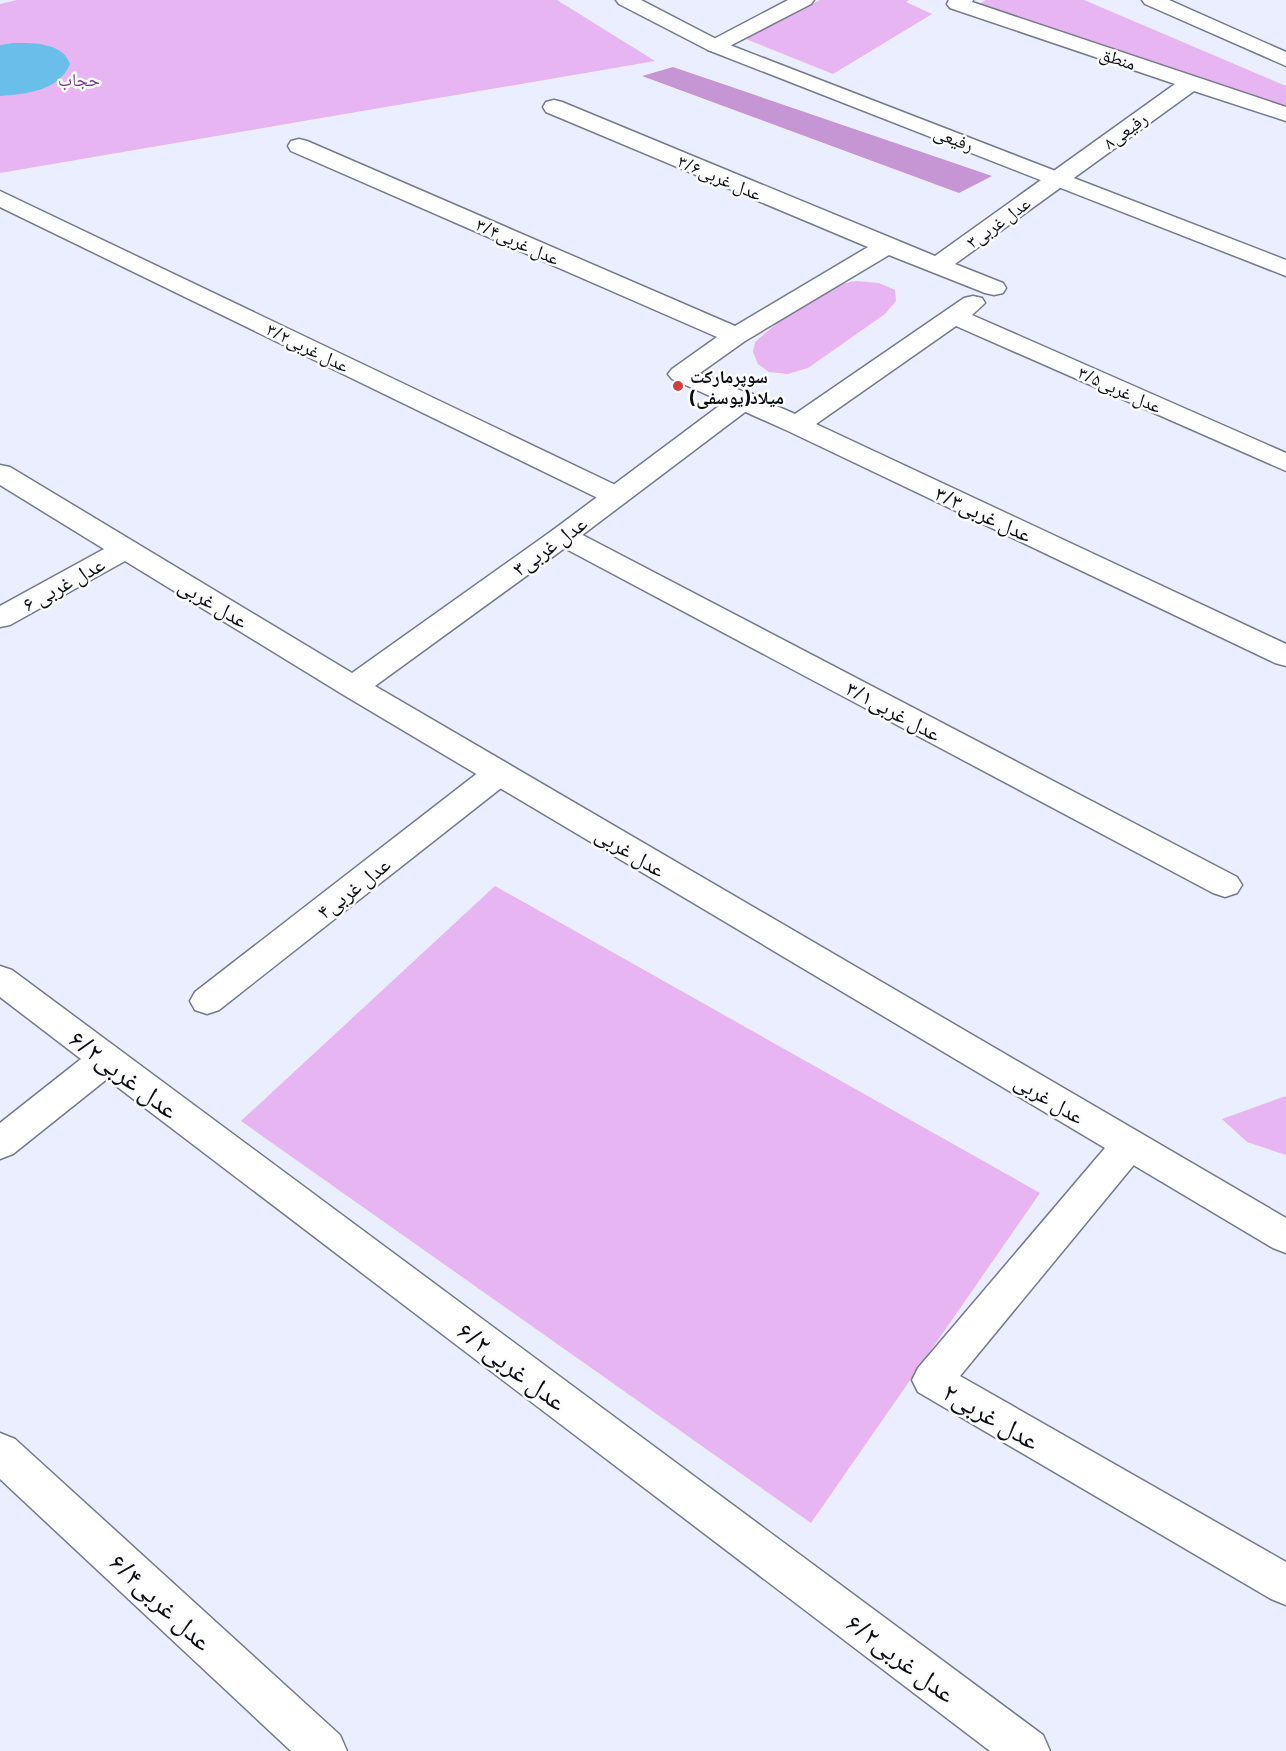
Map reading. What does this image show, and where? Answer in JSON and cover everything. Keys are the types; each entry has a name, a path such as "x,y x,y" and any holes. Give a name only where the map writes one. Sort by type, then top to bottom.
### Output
{"street":[{"name":"رفیعی","path":"626,0 715,46 1059,178 1286,269"},
{"path":"715,46 804,0"},
{"name":"منطق","path":"963,0 957,4 1286,114"},
{"path":"1152,0 1286,60"},
{"name":"۸رفیعی","path":"1059,178 1192,82"},
{"name":"عدل غربی۳/۶","path":"554,107 887,246 994,288 954,316"},
{"name":"عدل غربی۳/۴","path":"299,146 736,336"},
{"name":"عدل غربی۳","path":"937,266 1059,178"},
{"name":"عدل غربی۳/۲","path":"0,198 615,496"},
{"path":"736,336 887,246"},
{"path":"797,425 954,316"},
{"name":"عدل غربی۳/۵","path":"954,316 1286,463"},
{"name":"عدل غربی۳/۳","path":"736,336 681,374 744,400 1286,656"},
{"name":"عدل غربی۳","path":"352,687 563,536 744,400"},
{"name":"عدل غربی","path":"0,473 352,687 1129,1145 1279,1226"},
{"name":"عدل غربی۳/۱","path":"563,536 1225,885"},
{"name":"عدل غربی ۶","path":"0,618 125,549"},
{"name":"عدل غربی۴","path":"207,1001 499,773"},
{"name":"۶/۲عدل غربی","path":"0,979 1027,1751"},
{"path":"0,1144 107,1059"},
{"name":"عدل غربی۲","path":"1129,1145 932,1380 1286,1585"},
{"name":"۶/۴عدل غربی","path":"0,1452 324,1751"}],"green space":[{"name":"حجاب","path":"17,0 557,0 655,61 0,173 0,4"},
{"path":"820,0 909,0 906,2 932,14 833,74 746,39"},
{"path":"986,0 1084,0 1286,86 1286,106 977,5"},
{"path":"856,281 879,283 895,290 896,301 885,314 808,368 788,374 769,372 758,364 753,352 755,342 765,333 816,296"},
{"path":"495,886 1040,1193 811,1523 241,1121"},
{"path":"1286,1096 1286,1155 1247,1142 1222,1119"}],"shaded area":[{"path":"673,67 992,176 959,193 642,76"}],"water":[{"path":"13,43 46,45 61,51 70,64 65,73 50,85 31,92 0,96 0,45"}],"place":[{"name":"سوپرمارکت میلاد(یوسفی)","path":"678,386"}]}
